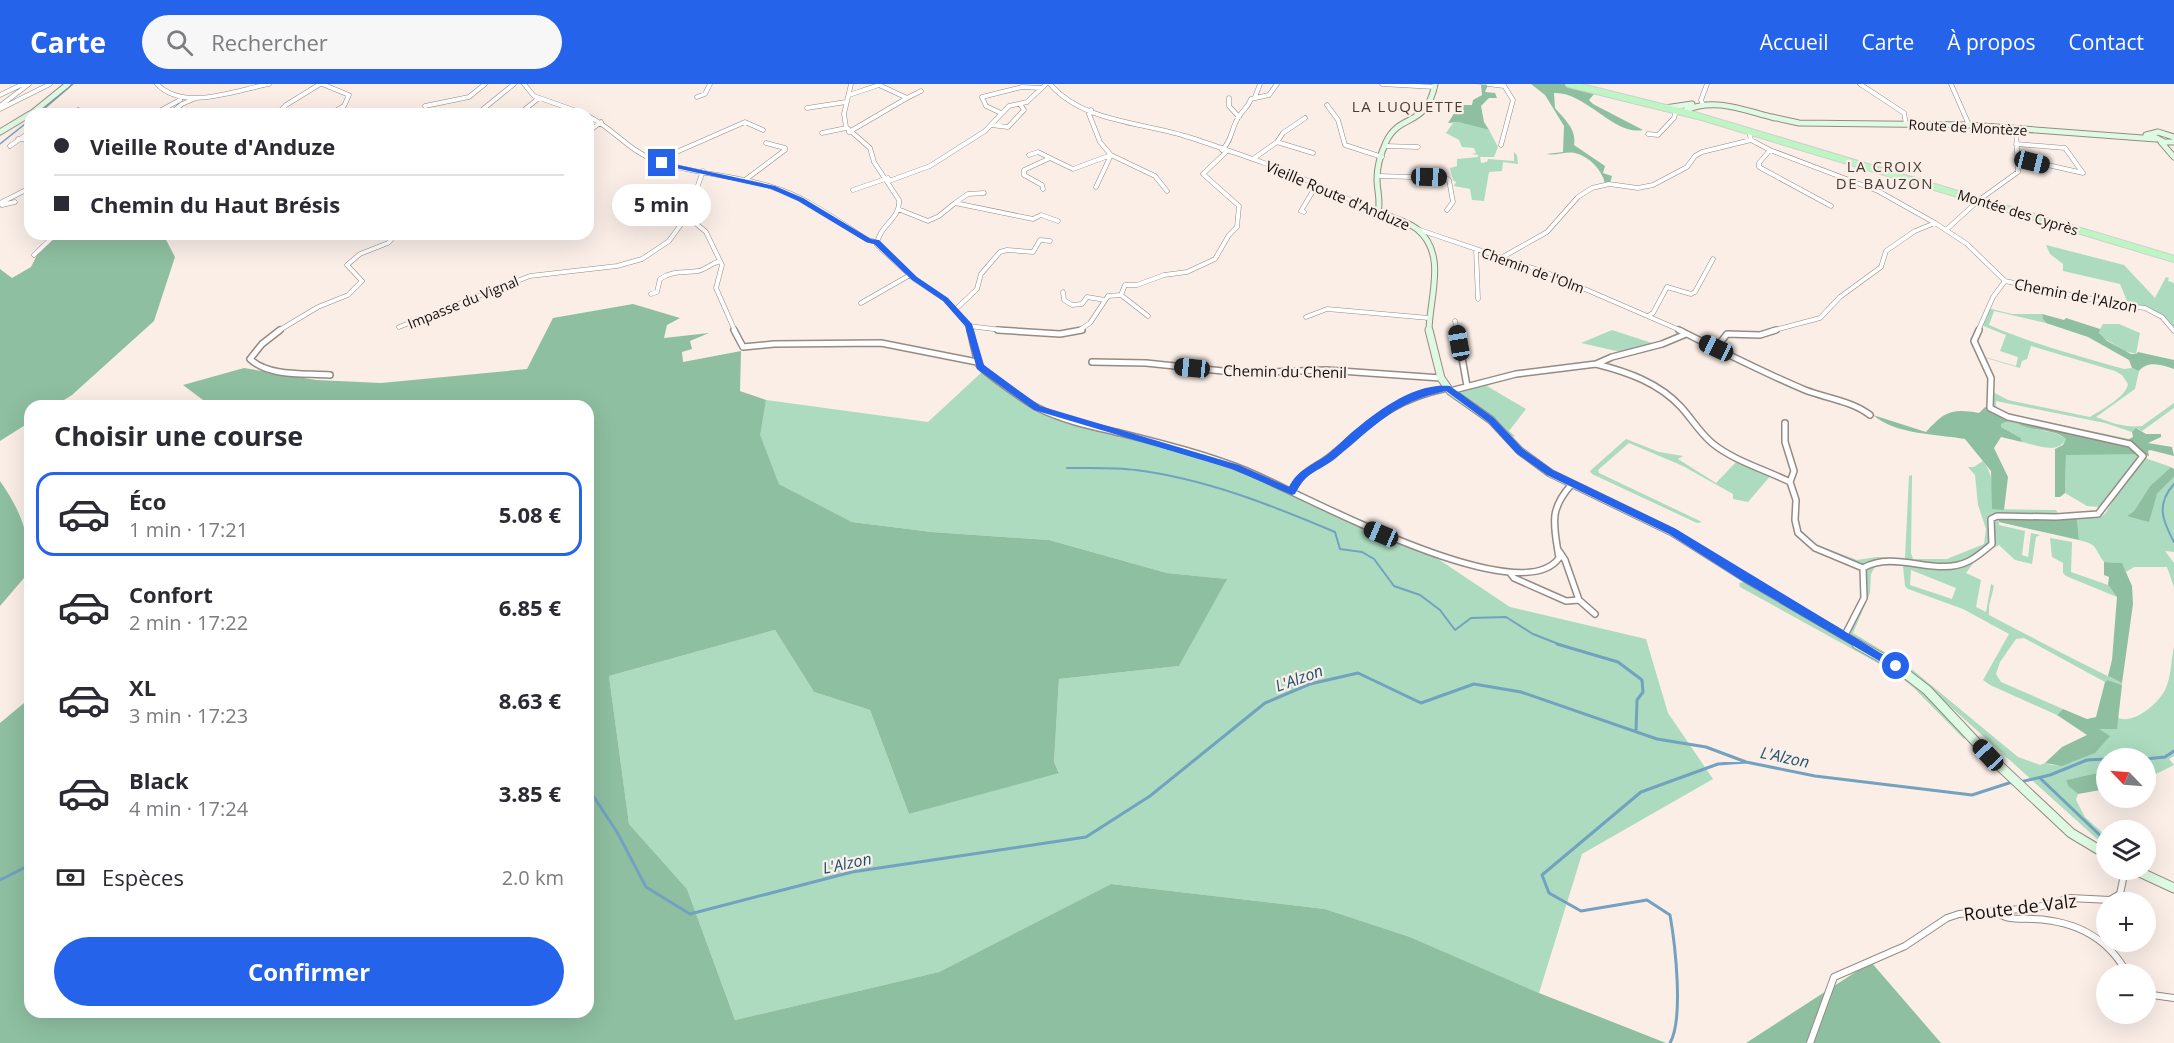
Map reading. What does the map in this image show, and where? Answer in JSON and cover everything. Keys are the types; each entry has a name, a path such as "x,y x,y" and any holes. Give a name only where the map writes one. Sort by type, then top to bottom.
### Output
{"main road":[{"name":"Montée des Cyprès","path":"1569,84 1749,131 2152,252 2174,261"}],"street":[{"path":"0,95 23,84"},
{"path":"0,107 29,84"},
{"path":"0,107 50,84"},
{"path":"40,108 68,84"},
{"path":"157,84 159,88 177,99 269,84"},
{"path":"283,108 321,84 350,95 340,108"},
{"path":"425,106 470,97 485,84"},
{"path":"484,108 514,84"},
{"path":"524,84 530,93 565,108"},
{"path":"697,97 705,94 710,84"},
{"path":"851,84 843,119 847,130 851,136 870,148 873,160 889,180 900,201 898,209 876,242"},
{"path":"849,95 880,84 907,98"},
{"path":"853,190 930,166 949,152 980,135 1009,106 1027,102 1048,84"},
{"name":"Vieille Route d'Anduze","path":"1048,84 1065,100 1129,123 1184,135 1224,151 1253,159 1417,229 1430,246 1436,266 1436,286 1429,318 1432,347 1441,378 1449,389 1491,420 1534,462 1572,484 1672,532 1745,578 1896,666 1926,690 1988,755 2056,819 2096,847"},
{"path":"1255,97 1260,84"},
{"path":"1121,295 1125,285 1137,285 1164,275 1187,272 1218,255 1229,235 1237,227 1240,214 1234,201 1203,174 1231,141 1239,117 1248,109 1251,99 1269,95 1277,84"},
{"path":"1378,212 1378,176 1385,146 1396,129 1426,111 1432,102 1435,86 1382,84"},
{"path":"1488,84 1503,85 1513,100 1501,145"},
{"path":"1702,104 1702,95 1707,84"},
{"path":"1860,84 1904,113 1906,124"},
{"path":"1951,84 1969,125"},
{"path":"1001,113 986,106 982,97 1022,87 1041,88"},
{"path":"822,133 847,130 921,91"},
{"path":"177,108 204,96"},
{"path":"527,108 540,98"},
{"path":"165,108 182,99"},
{"path":"1228,99 1229,106 1239,117"},
{"path":"807,108 846,102"},
{"path":"991,125 1008,127 1024,110 1020,104"},
{"name":"Route de Montèze","path":"1687,113 1688,108 1702,104"},
{"name":"Route de Montèze","path":"1665,108 1702,104 1732,106 1783,121 1806,123 1969,125 2156,138"},
{"path":"1327,105 1338,120 1345,146 1382,157"},
{"path":"1091,110 1089,114 1097,134 1112,155 1155,176 1167,191"},
{"path":"1648,134 1658,135 1674,118 1676,111"},
{"path":"1253,159 1277,142 1283,133 1305,118"},
{"path":"594,119 631,148 656,161 773,187 801,199 868,240 876,242 910,275 946,300 969,326 980,367 1037,408 1235,467 1398,541 1485,568 1510,573 1545,570 1554,565 1559,558 1552,522 1560,498 1572,484"},
{"path":"0,132 24,120"},
{"path":"594,127 601,122"},
{"path":"656,161 745,122 764,130"},
{"path":"1946,230 1979,200 2018,172 2016,129"},
{"path":"1749,131 1751,140"},
{"path":"2156,138 2158,132 2172,136"},
{"path":"10,146 24,136"},
{"path":"2156,138 2172,136"},
{"path":"2172,136 2174,151"},
{"path":"2156,138 2174,157"},
{"path":"18,139 24,139"},
{"path":"1501,258 1547,231 1576,199 1594,186 1613,184 1638,188 1653,185 1687,167 1695,156 1702,152 1751,140 1770,150 1878,191 1967,244 2005,281 1993,297 1974,341 1991,378 1990,408 2008,417 2130,444 2143,456 2102,511 2086,517 1997,516 1989,522 1992,544 1970,561 1948,565 1879,561 1869,563 1863,568"},
{"path":"1277,142 1313,153"},
{"path":"745,180 785,150 781,146 766,143"},
{"path":"2016,144 2065,148 2082,173 2018,158"},
{"path":"1385,146 1418,147"},
{"path":"1770,150 1759,163 1759,167 1831,206"},
{"path":"1029,154 1038,152 1073,169 1112,155"},
{"path":"1096,187 1112,155"},
{"path":"1043,189 1042,185 1022,172 1050,158"},
{"path":"703,171 687,216 706,232 720,261 723,269 716,288 730,326 741,340 743,347 774,344 881,343 977,362"},
{"path":"1378,176 1446,178 1449,180 1454,202 1447,210"},
{"path":"1305,212 1300,211 1316,186"},
{"path":"0,204 24,191"},
{"path":"898,209 921,220 932,222 968,194 984,193"},
{"path":"0,204 15,202"},
{"path":"955,203 1033,219 1045,216 1058,221"},
{"name":"Impasse du Vignal","path":"399,327 524,277 616,266 642,260 669,241 687,216"},
{"path":"1716,348 1727,334 1760,335 1820,318 1840,297 1881,267 1886,251 1915,231 1935,223"},
{"name":"Chemin de l'Olm","path":"1417,229 1550,274 1648,316 1806,390 1870,415"},
{"path":"34,255 50,240"},
{"path":"330,375 260,367 253,364 250,359 262,343 283,329 317,308 337,301 358,288 362,281 347,265 356,256 391,240"},
{"path":"955,310 977,289 981,274 1000,252 1007,250 1033,252 1040,240 1050,241"},
{"path":"1476,249 1478,300"},
{"path":"1648,316 1653,312 1667,287 1690,294 1695,292 1713,259"},
{"path":"651,294 657,292 660,279 670,273 688,269 700,271 711,263 720,261"},
{"path":"861,303 910,275"},
{"name":"Chemin de l'Alzon","path":"2005,281 2119,305 2145,308 2162,317 2174,331"},
{"path":"1063,292 1064,300 1072,305 1082,304 1087,297 1105,300"},
{"path":"969,326 1038,334 1075,332 1083,330 1112,294 1121,295 1148,316"},
{"path":"1306,317 1327,309 1429,318"},
{"path":"1455,321 1467,386"},
{"path":"1292,492 1297,479 1331,456 1390,408 1418,394 1467,386 1516,374 1596,364 1612,357 1662,344 1686,334"},
{"name":"Chemin du Chenil","path":"1092,362 1146,363 1242,374 1326,370 1441,378"},
{"path":"1596,364 1626,373 1656,387 1681,406 1703,435 1717,447 1790,482"},
{"path":"1785,423 1785,442 1794,471 1790,482 1796,500 1795,525 1803,539 1819,549 1863,568"},
{"path":"1559,551 1565,560 1579,600 1595,614"},
{"path":"1845,635 1864,598 1863,568"},
{"path":"1510,573 1514,578 1566,601 1579,600"},
{"name":"Route de Valz","path":"1810,1043 1834,977 1905,946 1947,918 1959,914 1998,913 2035,908 2070,898 2110,900 2120,894 2124,880"},
{"path":"2156,880 2174,888"},
{"path":"1998,913 2011,919 2056,921 2080,927 2109,949 2122,964"},
{"path":"2156,996 2174,998"}],"green space":[{"path":"1477,84 1488,85 1485,92 1495,93 1497,98 1489,98 1481,106 1484,122 1489,130 1458,122 1448,123 1455,112 1462,113 1462,105 1472,105 1473,100 1482,95 1481,85"},
{"path":"1531,84 1564,84 1594,94 1589,100 1593,104 1643,130 1632,130 1621,126 1577,99 1566,94 1554,93 1555,108 1572,129 1574,145 1605,166 1603,173 1612,176 1610,183 1605,183 1601,173 1585,157 1572,153 1546,154 1563,152 1564,126 1545,95"},
{"path":"1458,122 1489,130 1498,147 1494,157 1480,157 1481,163 1487,162 1488,159 1514,161 1514,152 1517,155 1518,164 1503,162 1502,171 1489,172 1484,201 1472,200 1470,189 1454,186 1456,182 1453,180 1450,168 1457,166 1457,159 1478,157 1472,154 1476,153 1474,148 1462,147 1459,140 1446,133 1453,123"},
{"path":"53,240 166,240 175,257 154,321 64,400 24,400 24,426 0,441 0,269 12,278 31,267 37,255"},
{"path":"2046,245 2124,265 2155,298 2166,277 2169,278 2168,281 2174,283 2174,331 2154,313 2129,306 2120,284 2063,271 2063,264 2050,254"},
{"path":"633,304 680,318 667,325 664,338 709,333 690,341 692,349 682,352 683,362 741,351 740,391 766,400 760,435 779,484 852,522 932,532 1049,540 1167,573 1227,579 1179,666 1059,679 1054,762 1059,773 909,814 870,710 814,692 775,630 609,676 629,824 687,889 735,1020 939,972 1111,884 1325,909 1410,937 1539,993 1666,1043 0,1043 0,723 24,703 24,1018 594,1018 594,400 203,400 183,385 244,368 316,380 381,383 527,369 553,318"},
{"path":"1987,308 2012,314 2042,314 2046,323 1994,311 1989,325 2056,349 2124,369 2132,368 2139,371 2135,389 2096,417 2119,424 2142,426 2174,403 2174,408 2142,431 2137,428 2132,432 2105,423 1996,401 1996,408 2002,412 2129,439 2129,443 1999,412 1992,406 1993,392 2008,400 2090,417 2123,394 2128,384 2122,375 2115,371 2031,346 2027,359 2022,361 2020,368 1986,358 2016,366 2018,357 2000,351 2006,335 1981,325"},
{"path":"2042,314 2064,320 2066,318 2100,329 2099,333 2107,341 2131,354 2138,352 2174,360 2174,369 2151,364 2139,371 2132,368 2129,360 2088,337 2046,323"},
{"path":"2103,324 2119,324 2140,333 2136,354 2125,351 2100,336 2099,331"},
{"path":"1612,330 1655,344 1621,352 1581,343"},
{"path":"982,372 1033,408 1247,473 1429,553 1510,607 1646,639 1668,713 1713,779 1582,854 1539,993 1410,937 1325,909 1111,884 939,972 735,1020 687,889 629,824 609,676 775,630 814,692 870,710 909,814 1059,772 1054,762 1059,679 1179,666 1226,579 1167,573 1049,540 932,532 852,522 779,484 759,435 766,400 928,422"},
{"path":"1506,378 1487,386 1526,409 1509,431 1515,436 1510,437 1455,392"},
{"path":"1985,407 2011,420 2001,424 2001,427 2021,438 2022,442 2001,437 1994,448 2008,477 2004,510 1992,509 1991,471 1965,439 1905,430 1882,422 1873,415 1926,432 1949,413 1961,411 1979,413"},
{"path":"2010,420 2018,420 2029,427 2054,433 2066,439 2058,447 2053,448 2022,442 2021,438 2001,427 2001,424"},
{"path":"2018,420 2132,447 2140,454 2066,455 2065,493 2060,497 2055,497 2055,449 2063,445 2066,439 2055,433 2019,424"},
{"path":"2136,428 2146,434 2161,434 2161,437 2148,443 2172,447 2174,456 2150,450 2148,451 2149,456 2144,455 2139,447 2129,443 2129,439 2133,437 2132,432"},
{"path":"1626,439 1659,452 1683,456 1678,459 1716,483 1739,459 1772,474 1748,502 1733,499 1733,494 1683,466 1629,443 1598,470 1599,473 1702,522 1697,523 1592,474 1590,471"},
{"path":"2069,453 2140,454 2100,507 2087,506 2065,493 2066,455"},
{"path":"2145,458 2171,467 2150,486 2134,511 2127,516 2150,512 2157,494 2174,477 2174,552 2165,551 2174,563 2174,587 2167,567 2134,567 2126,572 2121,563 2104,562 2093,545 2079,540 2077,518 2097,518 2105,514"},
{"path":"1983,461 1987,467 1992,484 1992,509 2056,510 2061,519 1998,519 1999,525 2025,531 2022,555 2028,557 2031,533 2040,535 2036,537 2032,564 2015,560 1999,545 1980,554 1966,573 1981,580 1976,607 1986,612 1991,584 1994,586 1989,615 2122,685 2108,680 2105,682 2024,638 2016,639 2000,662 1996,674 2001,682 2063,709 2057,715 1990,685 1983,680 2009,634 1963,609 1908,589 1905,586 1903,566 1876,565 1871,574 1870,593 1853,633 1908,666 2018,757 2040,765 2064,764 2095,753 2098,728 2116,729 2118,718 2138,716 2151,707 2167,686 2174,647 2174,756 2169,759 2174,765 2156,774 2156,748 2096,748 2096,773 2066,780 2068,786 2078,794 2076,800 2085,817 2096,827 2096,838 1931,689 1846,633 1864,598 1863,568 1819,549 1820,546 1857,560 1877,557 1905,558 1909,476 1912,475 1911,553 1913,559 1947,559 1984,544 1986,529 1978,505 1975,475 1968,467 1974,467","holes":["1911,570 1956,588 1952,599 1910,585"]},
{"path":"2171,467 2174,469 2174,477 2157,494 2149,522 2127,516 2134,511 2150,486"},
{"path":"0,481 14,503 24,528 24,578 0,606"},
{"path":"1998,518 2077,518 2079,540 1999,522"},
{"path":"2050,538 2072,542 2071,572 2108,585 2117,597 2066,576 2063,573 2063,563 2052,557"},
{"path":"2104,562 2122,563 2132,586 2133,604 2122,683 2108,676 2112,660 2117,597 2108,585 2109,577 2104,575"},
{"path":"1746,582 1892,666 1943,711 1965,737 1964,739 1914,688 1894,672 1740,587 1739,583"},
{"path":"2108,680 2122,685 2117,729 2099,729 2110,736 2099,748 2096,748 2095,753 2062,766 2045,763 2062,747 2087,735 2057,715 2063,709 2087,719 2096,717 2105,682"},
{"path":"2096,773 2096,791 2078,794 2068,786 2066,780"},
{"path":"1871,962 1941,1043 1746,1043"}],"waterway":[{"path":"45,108 73,84"},
{"path":"0,144 24,125"},
{"path":"1067,468 1119,468 1162,474 1213,486 1262,503 1335,532 1340,549 1362,552 1374,559 1394,586 1420,595 1440,610 1455,630 1471,618 1506,617 1533,634 1561,645"},
{"name":"L'Alzon","path":"2174,484 2168,491 2163,505 2166,526 2174,542"},
{"path":"1557,644 1618,662 1642,680 1643,692 1637,700 1636,731"},
{"name":"L'Alzon","path":"594,797 617,832 646,887 690,914 852,872 1086,837 1150,796 1265,703 1310,684 1358,673 1421,703 1474,684 1521,692 1657,739 1706,747 1746,762"},
{"name":"L'Alzon","path":"2156,758 2165,757 2174,751"},
{"name":"L'Alzon","path":"2020,782 2050,775 2087,760 2096,760"},
{"path":"1670,1043 1677,1017 1676,961 1670,915 1647,900 1581,911 1549,893 1542,875 1641,792 1718,764 1746,762"},
{"name":"L'Alzon","path":"1746,762 1815,776 1972,795 2012,782"},
{"path":"2041,779 2096,831"},
{"name":"L'Alzon","path":"0,880 24,868"}],"district":[{"name":"LA LUQUETTE","path":"1408,106"},
{"name":"LA CROIX DE BAUZON","path":"1885,174"}],"route":[{"path":"662,163 773,187 801,199 868,240 876,242 914,279 946,300 969,326 980,367 1037,408 1076,422 1171,446 1235,467 1292,492 1297,479 1331,456 1390,408 1418,394 1447,388 1491,420 1520,451 1550,472 1672,532 1745,578 1896,666"}]}
